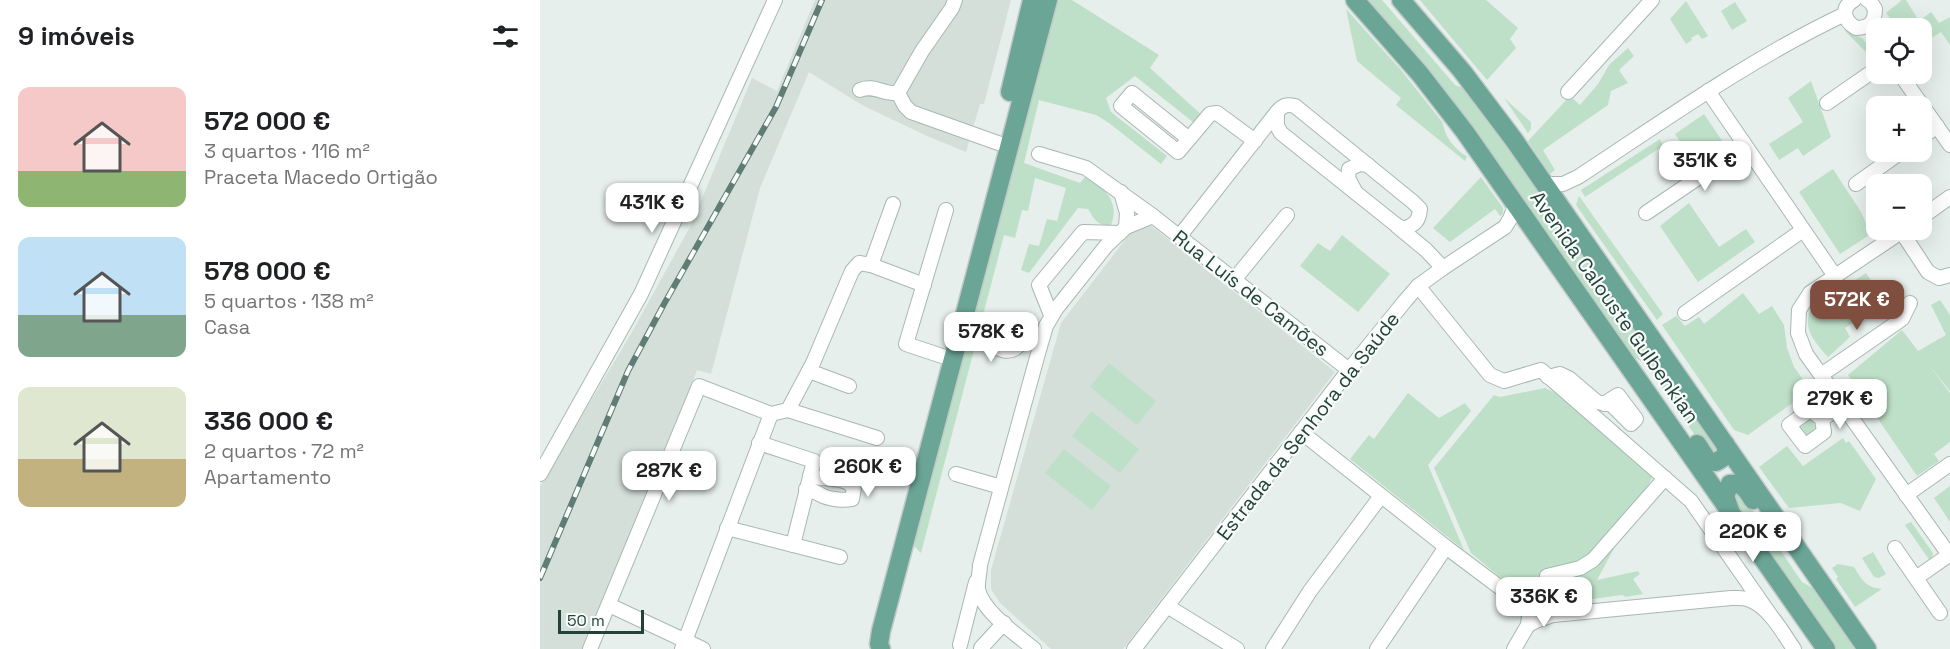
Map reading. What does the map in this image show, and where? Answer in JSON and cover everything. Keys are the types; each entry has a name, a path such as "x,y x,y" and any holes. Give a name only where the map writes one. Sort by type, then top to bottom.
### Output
{"main road":[{"path":"866,649 998,144 1032,0"},
{"path":"881,649 879,644 881,631 1048,0"},
{"name":"Avenida Calouste Gulbenkian","path":"1355,0 1465,132 1516,202 1826,649"},
{"path":"1363,0 1374,21"},
{"path":"1389,0 1446,66 1462,71"},
{"name":"Avenida Calouste Gulbenkian","path":"1401,0 1462,71 1544,184 1867,649"},
{"path":"1618,351 1647,375 1708,461 1716,462 1725,457 1727,452 1725,444"},
{"path":"1730,511 1725,496 1726,490 1730,484 1736,483 1744,486 1798,565 1815,573"}],"street":[{"path":"540,474 641,294 775,0"},
{"path":"898,93 955,0"},
{"path":"1568,92 1652,0"},
{"path":"1870,0 1875,12 1874,18"},
{"path":"1849,4 1847,21 1856,28 1866,30"},
{"path":"1544,184 1563,184 1578,177 1708,91 1807,33 1849,4"},
{"path":"1827,103 1866,76"},
{"path":"1907,84 1950,145"},
{"path":"860,90 867,87 893,94 898,93"},
{"path":"1708,91 1835,276"},
{"path":"898,93 911,112 998,144"},
{"path":"1189,139 1132,93 1121,106 1178,152 1189,139 1210,114 1217,112 1258,136"},
{"path":"1179,237 1281,107 1287,104 1295,106 1420,209 1419,220 1413,226 1404,229 1395,224"},
{"path":"1277,112 1277,126 1281,133"},
{"path":"1932,130 1937,126"},
{"path":"1258,136 1268,128 1281,133 1395,224 1443,268"},
{"path":"1646,213 1745,146"},
{"path":"1326,170 1346,169 1350,162 1347,148"},
{"name":"Rua Luís de Camões","path":"1039,154 1086,168 1153,216 1349,370"},
{"path":"1856,184 1887,162"},
{"path":"1357,195 1348,178 1349,169 1360,164 1368,165"},
{"path":"1559,207 1563,194 1578,177"},
{"path":"1120,192 1127,213 1123,230"},
{"path":"1932,210 1950,198"},
{"path":"1505,227 1516,202"},
{"path":"871,265 893,204"},
{"path":"942,356 906,344 946,210"},
{"name":"Rua Luís de Camões","path":"960,645 969,611 978,556 1001,487 1046,326 1051,315 1106,246 1123,230 1153,216"},
{"path":"1234,280 1287,216"},
{"path":"1505,227 1531,226"},
{"name":"Estrada da Senhora da Saúde","path":"1134,649 1349,370 1418,286 1505,227"},
{"name":"Rua Luís de Camões","path":"1051,315 1039,285 1083,232 1123,230"},
{"path":"1685,313 1803,230"},
{"path":"1887,240 1810,293 1799,310 1798,333 1806,354 1949,555 1916,578"},
{"path":"1908,240 1928,272 1939,278 1950,275"},
{"path":"788,410 809,371 852,271 859,263 871,265 924,285"},
{"path":"1418,286 1490,375 1504,381 1541,370 1691,501 1794,649"},
{"path":"1821,375 1902,319 1910,303"},
{"path":"1018,345 1039,350"},
{"path":"809,371 849,386"},
{"path":"1553,381 1560,374 1570,379 1597,402 1604,404"},
{"path":"590,649 699,386 771,414 788,410 877,438"},
{"path":"1822,419 1843,406"},
{"path":"684,645 771,414"},
{"path":"1301,432 1446,547 1534,613 1553,615 1748,598 1760,605 1771,616"},
{"path":"540,459 555,435 560,440"},
{"path":"759,443 813,461 793,545"},
{"path":"1906,495 1950,464"},
{"path":"956,474 1001,487"},
{"path":"1547,576 1580,568 1593,560 1665,478"},
{"path":"1273,649 1310,591 1381,496"},
{"path":"727,528 840,557"},
{"path":"1377,649 1446,547"},
{"path":"1895,548 1940,613"},
{"name":"Rua Luís de Camões","path":"978,556 978,588 982,602 1032,649"},
{"path":"1731,598 1741,595 1744,587 1743,576"},
{"path":"1514,649 1528,625 1529,614 1520,602"},
{"path":"609,605 684,645 703,649"},
{"path":"1167,606 1237,649"},
{"path":"969,611 979,607 990,610"},
{"path":"1528,625 1553,615"},
{"path":"981,648 1004,623"}],"shaded area":[{"path":"815,0 1011,0 984,104 980,104 966,152 862,105 809,72 760,188 711,374 697,370 583,649 540,649 540,486 632,332 691,225 752,78 777,91"},
{"path":"1149,224 1335,372 1123,649 1051,649 1000,603 991,589 991,570 1061,323 1131,232"}],"green space":[{"path":"1059,0 1072,0 1159,55 1150,68 1204,117 1198,126 1135,76 1106,98 1111,112 1167,156 1161,164 1096,115 1039,100 1024,163 1080,183 1085,177 1099,185 1112,202 1114,209 1111,225 1103,225 1094,219 1088,209 1078,208 1029,273 1021,270 1029,244 1039,246 1047,219 1057,221 1066,188 1035,178 1028,211 1022,210 1015,238 1004,235 921,553 914,546 1054,7"},
{"path":"1366,0 1382,0 1455,85 1466,89 1717,445 1718,450 1714,453 1705,450 1647,365 1631,355 1461,112 1401,38"},
{"path":"1420,0 1486,0 1518,28 1510,39 1516,48 1487,80"},
{"path":"1902,0 1906,0 1917,18 1890,18 1886,13"},
{"path":"1686,1 1708,36 1702,39 1698,34 1686,44 1670,19"},
{"path":"1735,2 1747,21 1732,30 1721,11"},
{"path":"1346,9 1401,70 1443,123 1451,142 1467,156 1465,161 1396,105 1401,98 1357,61"},
{"path":"1931,12 1939,23 1950,17 1950,45 1941,32 1932,38 1932,18 1923,18"},
{"path":"1844,30 1862,38 1866,43 1866,52"},
{"path":"1628,48 1634,56 1619,70 1628,83 1611,91 1608,105 1543,150 1555,170 1550,174 1528,141 1570,96 1580,105 1598,84 1609,65"},
{"path":"1811,81 1831,137 1803,156 1798,148 1779,160 1769,144 1803,122 1788,98"},
{"path":"1504,98 1531,122 1531,129 1528,133"},
{"path":"1704,114 1727,148 1698,168 1675,134"},
{"path":"1660,139 1663,146 1585,197 1581,190"},
{"path":"1833,169 1861,212 1866,223 1866,237 1840,254 1799,192"},
{"path":"1481,177 1503,208 1503,214 1500,216 1495,209 1450,242 1433,228"},
{"path":"1579,196 1663,314 1657,320 1576,205"},
{"path":"1689,203 1719,247 1746,229 1755,242 1698,282 1660,226"},
{"path":"1342,235 1390,274 1358,312 1300,266 1318,243 1330,251"},
{"path":"1866,273 1882,296 1877,307 1845,328 1850,337 1828,357 1811,334 1808,326 1810,311 1821,293 1827,299"},
{"path":"1743,293 1759,314 1772,306 1784,325 1787,348 1794,367 1817,399 1827,402 1820,406 1805,394 1748,435 1734,430 1662,325 1676,316 1685,326 1699,317 1704,324"},
{"path":"1940,300 1950,315 1950,391 1928,364 1950,393 1950,442 1934,454 1939,461 1917,476 1848,375 1902,330 1918,351 1946,335 1931,305"},
{"path":"1109,363 1156,401 1137,425 1090,387"},
{"path":"1545,388 1561,395 1653,476 1597,580 1638,571 1640,574 1633,579 1643,594 1556,604 1549,611 1537,608 1471,553 1434,468 1494,395 1500,397"},
{"path":"1408,393 1439,418 1465,403 1471,411 1428,465 1464,550 1350,459 1369,435 1374,439"},
{"path":"1091,411 1139,449 1120,473 1072,436"},
{"path":"1809,417 1818,430 1805,439 1796,426"},
{"path":"1843,438 1846,443 1849,441 1876,479 1860,511 1841,503 1789,508 1759,467 1787,446 1803,466"},
{"path":"1064,449 1111,486 1092,510 1045,473"},
{"path":"1950,486 1950,522 1934,498"},
{"path":"1733,492 1743,496 1802,582 1816,590 1857,649 1835,649 1733,503"},
{"path":"1911,522 1933,553 1930,561 1905,525"},
{"path":"1873,552 1886,574 1879,578 1874,577 1862,558"},
{"path":"1838,564 1854,567 1865,582 1872,587 1882,589 1855,607 1836,579 1838,577 1832,568"}],"railway":[{"path":"540,578 628,371 776,107 822,0"}]}
